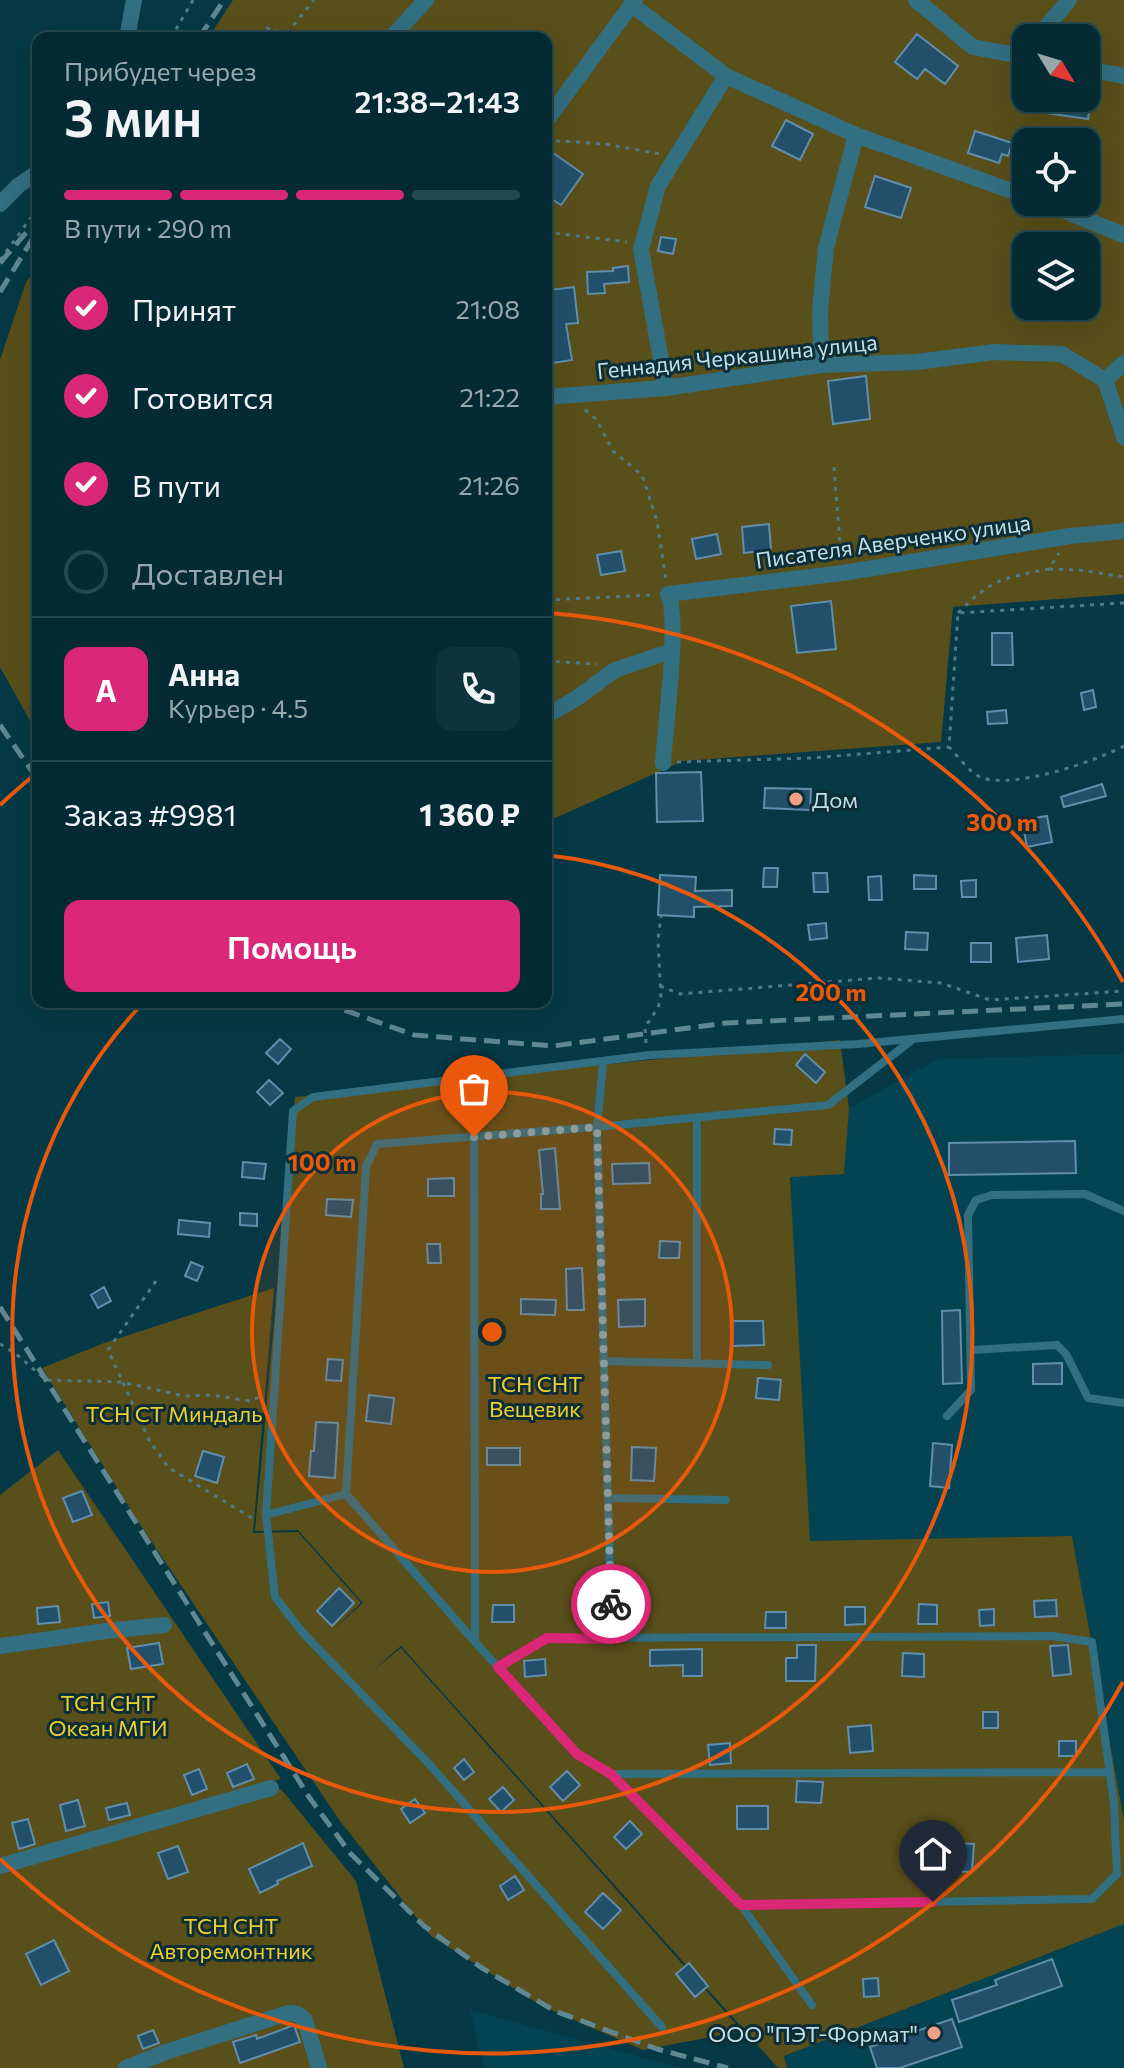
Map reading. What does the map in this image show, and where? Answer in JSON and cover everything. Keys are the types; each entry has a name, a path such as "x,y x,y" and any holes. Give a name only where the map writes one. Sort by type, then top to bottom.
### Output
{"street":[{"path":"128,32 134,0"},
{"path":"397,32 426,0"},
{"path":"916,0 973,47 1012,53"},
{"path":"1049,24 1069,0"},
{"path":"552,113 634,3 726,76 856,135 1012,191"},
{"path":"1100,72 1124,76"},
{"path":"666,388 641,249 658,186 726,76"},
{"path":"821,365 820,311 826,248 856,135"},
{"path":"0,204 32,176"},
{"path":"1077,216 1124,235"},
{"name":"Геннадия Черкашина улица","path":"552,396 666,388 821,365 917,362 994,352 1062,354 1105,380"},
{"path":"1124,363 1105,380 1124,437"},
{"name":"Писателя Аверченко улица","path":"668,594 843,573 1070,536 1124,531"},
{"path":"663,763 671,651 672,603 668,594"},
{"path":"552,713 615,670 671,651"},
{"path":"0,1646 164,1625"},
{"path":"0,1866 271,1788"},
{"path":"126,2068 288,2013 298,2014 305,2020 319,2068"}],"lane":[{"path":"662,2027 429,1764 303,1633 275,1597 266,1515 293,1111 313,1097 650,1055 914,1039 1124,1019"},
{"path":"812,2005 741,1905 611,1774 577,1754 346,1494 366,1167 377,1144 697,1119 828,1105 914,1039"},
{"path":"603,1062 597,1127 612,1639"},
{"path":"697,1119 697,1362"},
{"path":"474,1137 475,1642"},
{"path":"947,1416 971,1390 968,1215 976,1200 992,1195 1085,1194 1124,1211"},
{"path":"972,1350 1057,1345 1066,1354 1088,1398 1124,1403"},
{"path":"603,1361 768,1365"},
{"path":"266,1515 346,1494"},
{"path":"609,1498 726,1500"},
{"path":"498,1667 547,1638 1052,1636 1092,1642 1114,1804 1117,1874 1092,1899 741,1905"},
{"path":"611,1774 1109,1772"}],"path":[{"path":"174,32 193,0"},
{"path":"288,32 314,0"},
{"path":"265,32 267,28 283,32"},
{"path":"552,140 605,144 676,157"},
{"path":"0,260 32,216"},
{"path":"552,233 643,244"},
{"path":"552,600 668,594 657,521 642,475 613,451 596,419 566,395"},
{"path":"834,467 843,573"},
{"path":"1049,569 1070,536"},
{"path":"1124,577 1049,569 1006,577 980,590 958,613 949,747 977,776 997,780 1062,771 1124,746"},
{"path":"958,613 1124,603"},
{"path":"663,763 811,758 949,747"},
{"path":"650,1055 645,1041 645,1027 658,1008 661,916"},
{"path":"660,986 680,994 878,978 941,983 990,1000 1124,991"},
{"path":"156,1281 108,1350 122,1382 149,1440 169,1468 266,1526"},
{"path":"0,1344 46,1380 122,1382 184,1396 212,1395 249,1401 274,1393"}],"shaded area":[{"path":"1124,1054 1124,1817 1072,1536 810,1542 790,1176 844,1174 849,1108 939,1059"},
{"path":"1124,1924 1124,2068 787,2068 784,2056"},
{"path":"470,2010 681,2068 484,2068"}],"green space":[{"path":"233,0 1124,0 1124,594 953,607 941,742 683,761 552,819 552,32 212,32"},
{"path":"32,274 32,724 0,667 0,360 26,282"},
{"name":"ТСН СНТ Вещевик","path":"840,1040 849,1108 844,1174 790,1177 810,1541 1072,1536 1124,1820 1124,1924 784,2056 787,2068 778,2068 401,1646 371,1672 401,1648 742,2031 643,2050 542,2006 431,1936 340,1821 141,1526 42,1368 104,1343 274,1288 253,1533 298,1532 361,1603 331,1632 363,1603 298,1530 255,1531 295,1097"},
{"name":"ТСН СНТ Океан МГИ","path":"58,1450 281,1779 0,1860 0,1495"},
{"name":"ТСН СНТ Авторемонтник","path":"281,1789 356,1881 404,2068 0,2068 0,1870"}],"building":[{"path":"917,34 958,66 945,84 925,69 917,79 895,62"},
{"path":"1039,112 1089,112 1088,119"},
{"path":"786,120 813,134 800,160 772,146"},
{"path":"975,131 1012,143 1008,156 1002,154 999,163 968,153"},
{"path":"552,152 583,174 561,205 552,199"},
{"path":"875,176 911,188 901,218 865,207"},
{"path":"661,237 676,239 673,254 658,251"},
{"path":"628,266 629,282 604,284 605,293 588,294 587,272 613,271 613,268"},
{"path":"574,287 578,323 566,324 572,360 552,363 552,290"},
{"path":"866,376 870,419 833,424 828,381"},
{"path":"769,524 771,550 744,553 742,527"},
{"path":"717,534 721,554 696,559 692,539"},
{"path":"621,551 625,571 601,575 597,555"},
{"path":"831,601 836,649 797,653 791,606"},
{"path":"992,633 1012,633 1013,665 992,665"},
{"path":"1093,690 1096,707 1084,710 1081,693"},
{"path":"1006,710 1007,723 988,724 987,712"},
{"path":"701,772 703,821 657,822 656,773"},
{"path":"1102,784 1106,796 1064,807 1061,797"},
{"path":"765,788 811,789 810,810 764,808"},
{"path":"1047,816 1052,842 1027,847 1022,820"},
{"path":"764,868 778,868 777,887 763,887"},
{"path":"813,873 827,873 828,892 814,892"},
{"path":"660,875 696,877 695,891 732,890 732,906 694,907 694,917 658,915"},
{"path":"914,875 936,876 936,889 914,889"},
{"path":"881,876 882,900 869,900 868,877"},
{"path":"976,880 976,897 962,897 961,881"},
{"path":"826,923 827,938 810,940 808,925"},
{"path":"906,932 928,933 927,950 905,949"},
{"path":"1047,935 1049,959 1018,962 1016,938"},
{"path":"971,943 991,943 991,962 971,962"},
{"path":"280,1039 291,1049 278,1064 266,1053"},
{"path":"805,1054 825,1072 816,1083 796,1065"},
{"path":"269,1080 283,1093 270,1105 257,1092"},
{"path":"775,1129 792,1130 791,1145 774,1144"},
{"path":"1075,1141 1076,1173 949,1175 949,1143"},
{"path":"555,1148 560,1209 541,1209 543,1194 539,1150"},
{"path":"243,1162 266,1164 264,1179 242,1177"},
{"path":"649,1163 650,1183 613,1184 612,1164"},
{"path":"454,1178 454,1196 428,1196 428,1179"},
{"path":"327,1199 353,1200 351,1217 326,1215"},
{"path":"240,1213 257,1214 257,1226 240,1225"},
{"path":"179,1220 210,1223 209,1237 178,1234"},
{"path":"660,1241 680,1242 679,1258 659,1258"},
{"path":"427,1244 440,1244 441,1263 428,1263"},
{"path":"191,1262 203,1267 197,1281 185,1276"},
{"path":"582,1268 584,1310 567,1310 566,1269"},
{"path":"104,1287 111,1301 98,1308 91,1295"},
{"path":"521,1299 556,1300 555,1315 521,1314"},
{"path":"645,1299 645,1326 619,1327 618,1300"},
{"path":"960,1310 962,1383 943,1384 942,1311"},
{"path":"731,1321 763,1321 764,1345 731,1346"},
{"path":"328,1359 343,1360 341,1381 326,1380"},
{"path":"1062,1363 1062,1384 1033,1384 1033,1364"},
{"path":"758,1378 781,1380 779,1400 756,1398"},
{"path":"369,1395 394,1398 391,1424 366,1421"},
{"path":"316,1422 338,1423 335,1478 309,1476"},
{"path":"933,1443 952,1445 949,1488 930,1486"},
{"path":"632,1447 656,1448 654,1481 631,1480"},
{"path":"487,1448 520,1448 520,1465 487,1465"},
{"path":"203,1451 224,1457 217,1483 195,1476"},
{"path":"82,1491 92,1515 73,1522 63,1498"},
{"path":"339,1588 354,1603 332,1626 317,1611"},
{"path":"1056,1600 1057,1616 1035,1617 1034,1601"},
{"path":"108,1602 110,1616 94,1618 92,1604"},
{"path":"919,1604 937,1605 937,1624 918,1624"},
{"path":"493,1605 514,1605 514,1622 492,1622"},
{"path":"58,1606 60,1622 38,1624 37,1608"},
{"path":"845,1607 865,1607 865,1624 845,1625"},
{"path":"994,1609 994,1625 980,1626 979,1610"},
{"path":"766,1612 786,1612 786,1628 765,1628"},
{"path":"159,1643 163,1664 131,1669 127,1648"},
{"path":"797,1645 816,1645 815,1681 786,1681 786,1658 797,1658"},
{"path":"1068,1645 1071,1674 1053,1676 1050,1646"},
{"path":"702,1649 702,1676 683,1676 683,1665 650,1666 650,1650"},
{"path":"903,1653 924,1654 924,1677 902,1676"},
{"path":"545,1659 546,1675 525,1677 524,1661"},
{"path":"983,1712 998,1712 998,1728 983,1728"},
{"path":"871,1725 873,1751 850,1753 848,1727"},
{"path":"1059,1741 1076,1741 1076,1756 1059,1756"},
{"path":"730,1743 731,1763 710,1765 708,1745"},
{"path":"464,1759 474,1772 464,1780 454,1768"},
{"path":"247,1764 254,1779 233,1787 227,1773"},
{"path":"199,1769 207,1789 192,1795 184,1775"},
{"path":"567,1771 580,1785 563,1801 550,1787"},
{"path":"797,1781 823,1782 821,1803 796,1802"},
{"path":"503,1787 514,1800 501,1812 489,1799"},
{"path":"415,1799 425,1813 410,1823 401,1809"},
{"path":"78,1800 85,1826 66,1831 60,1805"},
{"path":"127,1803 130,1815 109,1820 106,1808"},
{"path":"737,1806 768,1806 768,1829 737,1829"},
{"path":"28,1819 35,1844 19,1849 12,1823"},
{"path":"630,1821 642,1834 626,1849 614,1837"},
{"path":"303,1843 312,1866 277,1881 278,1884 260,1893 249,1869"},
{"path":"953,1843 974,1844 972,1872 951,1871"},
{"path":"178,1846 188,1872 168,1879 158,1853"},
{"path":"515,1876 524,1890 508,1900 500,1886"},
{"path":"603,1893 621,1910 603,1929 585,1912"},
{"path":"54,1940 69,1971 41,1985 26,1954"},
{"path":"1052,1959 1062,1986 959,2022 952,2000 997,1985 995,1980"},
{"path":"689,1963 708,1986 695,1997 676,1974"},
{"path":"878,1978 879,1996 864,1997 863,1979"},
{"name":"ООО \"ПЭТ-Формат\"","path":"952,2019 962,2047 900,2068 877,2068 870,2047"},
{"path":"294,2025 300,2042 240,2063 233,2042 256,2035 257,2039"},
{"path":"153,2030 159,2043 143,2049 138,2036"}],"railway":[{"path":"203,32 224,0"},
{"path":"0,263 30,228"},
{"path":"0,292 32,240"},
{"path":"0,725 32,771"},
{"path":"339,1008 414,1035 553,1046 726,1023 1124,1004"},
{"path":"0,1307 309,1797 350,1853 424,1926 482,1968 555,2011 657,2049 728,2068"}],"way so far":[{"path":"474,1137 597,1127 611,1604"}],"place":[{"name":"Дом","path":"796,799"},
{"name":"ООО \"ПЭТ-Формат\"","path":"934,2033"}],"route":[{"path":"611,1604 612,1639 547,1638 498,1667 577,1754 611,1774 741,1905 933,1902"}],"park label":[{"name":"ТСН СТ Миндаль","path":"174,1413"}]}
